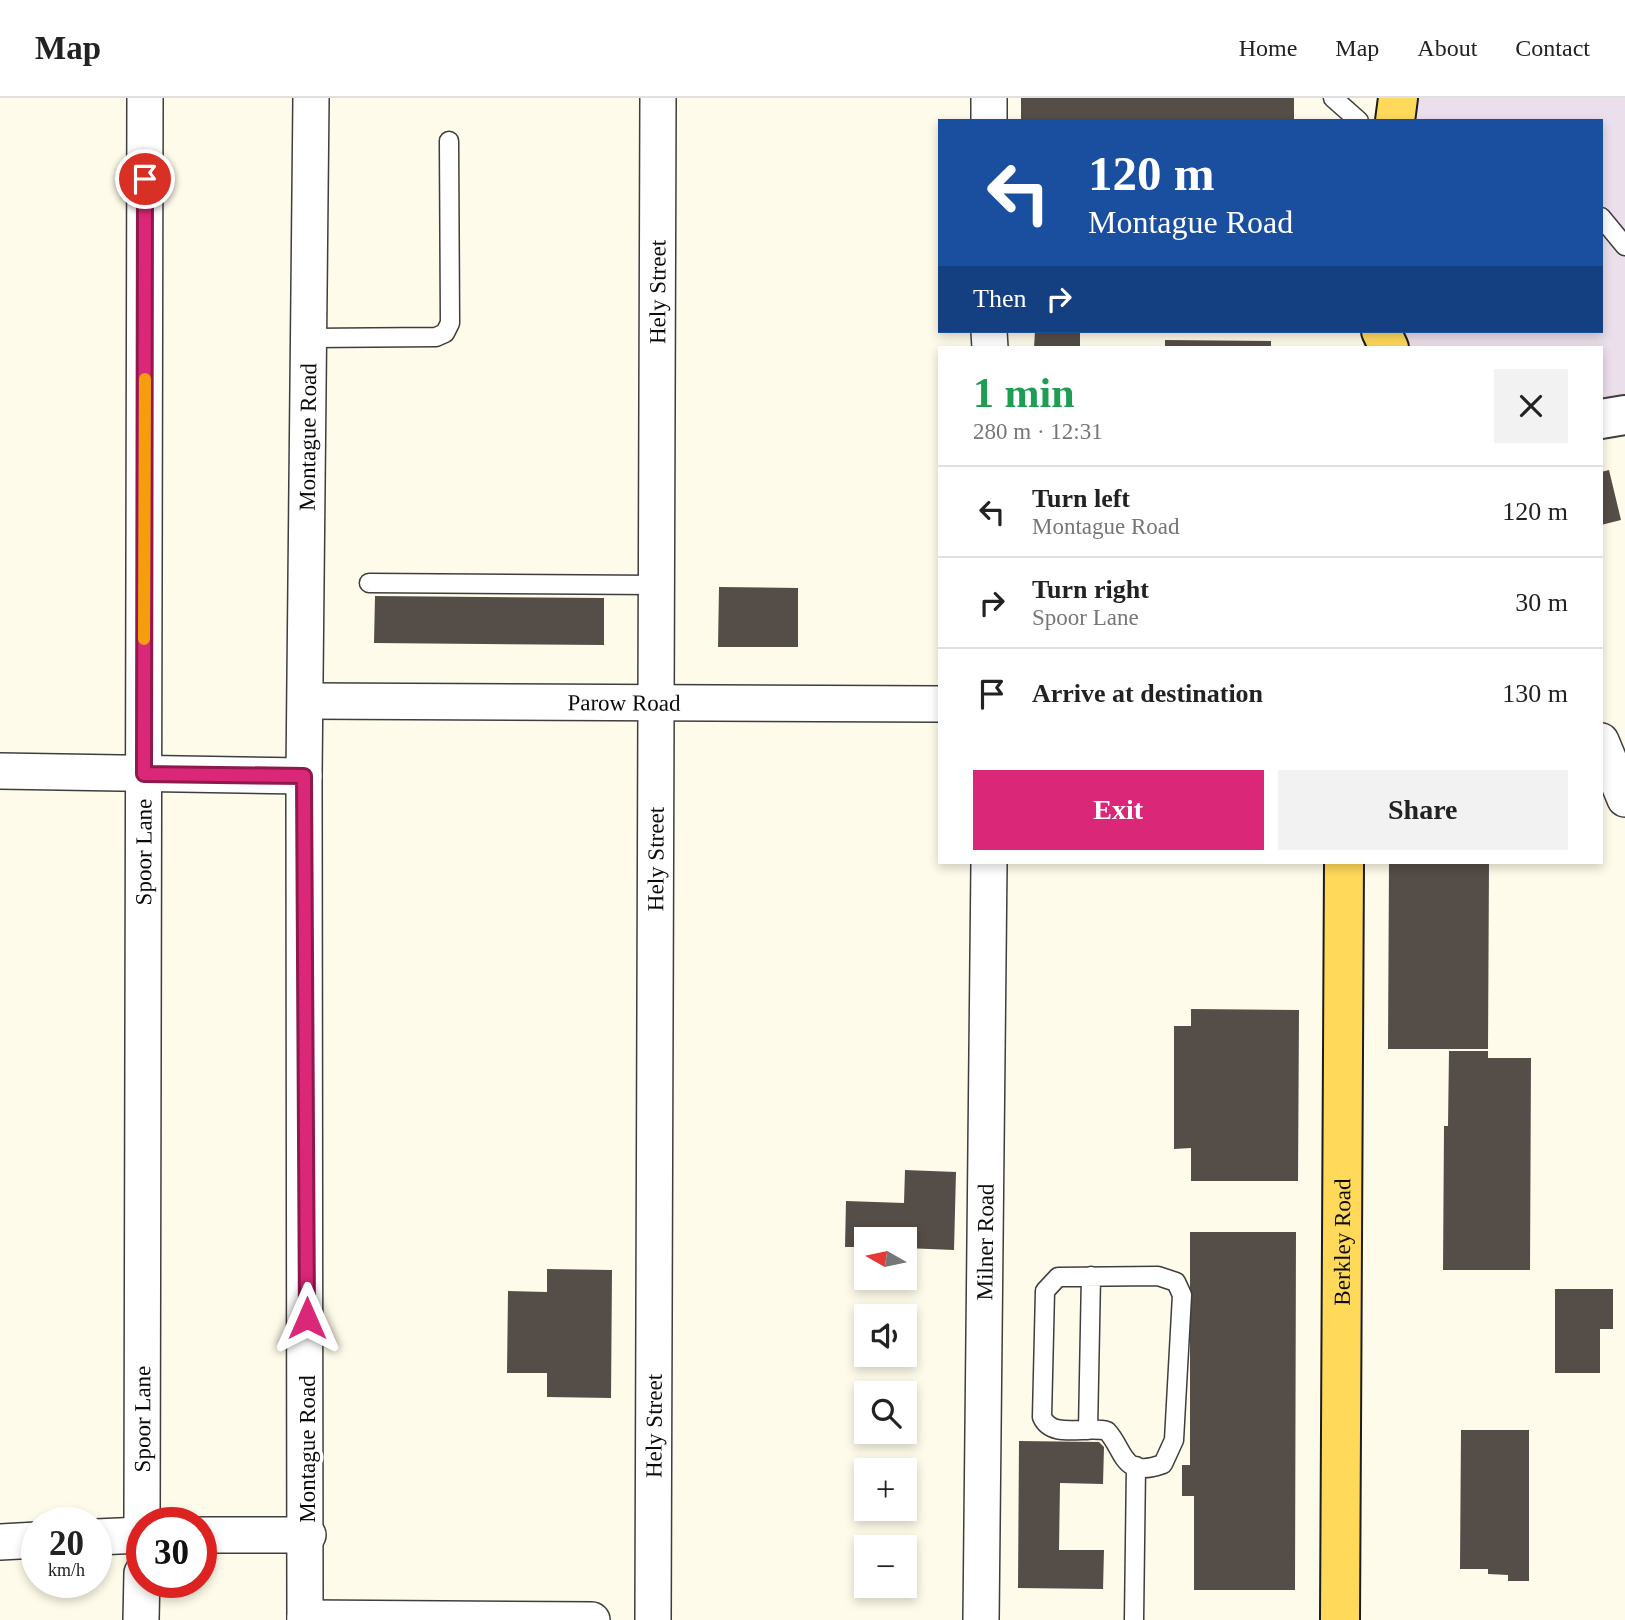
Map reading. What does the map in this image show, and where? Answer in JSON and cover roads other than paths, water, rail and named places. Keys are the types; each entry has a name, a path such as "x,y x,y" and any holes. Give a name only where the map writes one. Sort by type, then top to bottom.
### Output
{"main road":[{"path":"1395,119 1398,98"},
{"name":"Berkley Road","path":"1340,1620 1344,864"}],"street":[{"name":"Spoor Lane","path":"142,1507 145,98"},
{"name":"Montague Road","path":"305,1619 308,1535 304,776 307,701 311,98"},
{"name":"Hely Street","path":"652,1620 658,98"},
{"path":"989,98 989,119"},
{"path":"1603,419 1625,415"},
{"name":"Parow Road","path":"307,701 938,704"},
{"path":"1612,755 1625,799"},
{"path":"0,771 304,776"},
{"name":"Milner Road","path":"981,1620 989,864"},
{"name":"Montague Road","path":"217,1535 308,1535"},
{"path":"0,1542 21,1541"},
{"path":"141,1598 141,1620"},
{"path":"305,1619 592,1620"}],"lane":[{"path":"1333,98 1357,119"},
{"path":"310,338 436,337 444,333 450,323 449,141"},
{"path":"1603,219 1625,246"},
{"path":"369,583 656,585"},
{"path":"1088,1430 1091,1276"},
{"path":"1158,1276 1175,1282 1182,1295 1174,1440 1163,1464 1136,1466 1126,1462 1118,1453 1107,1431 1088,1430 1052,1429 1042,1418 1046,1288 1058,1277 1158,1276"},
{"path":"1134,1620 1136,1466"}]}
